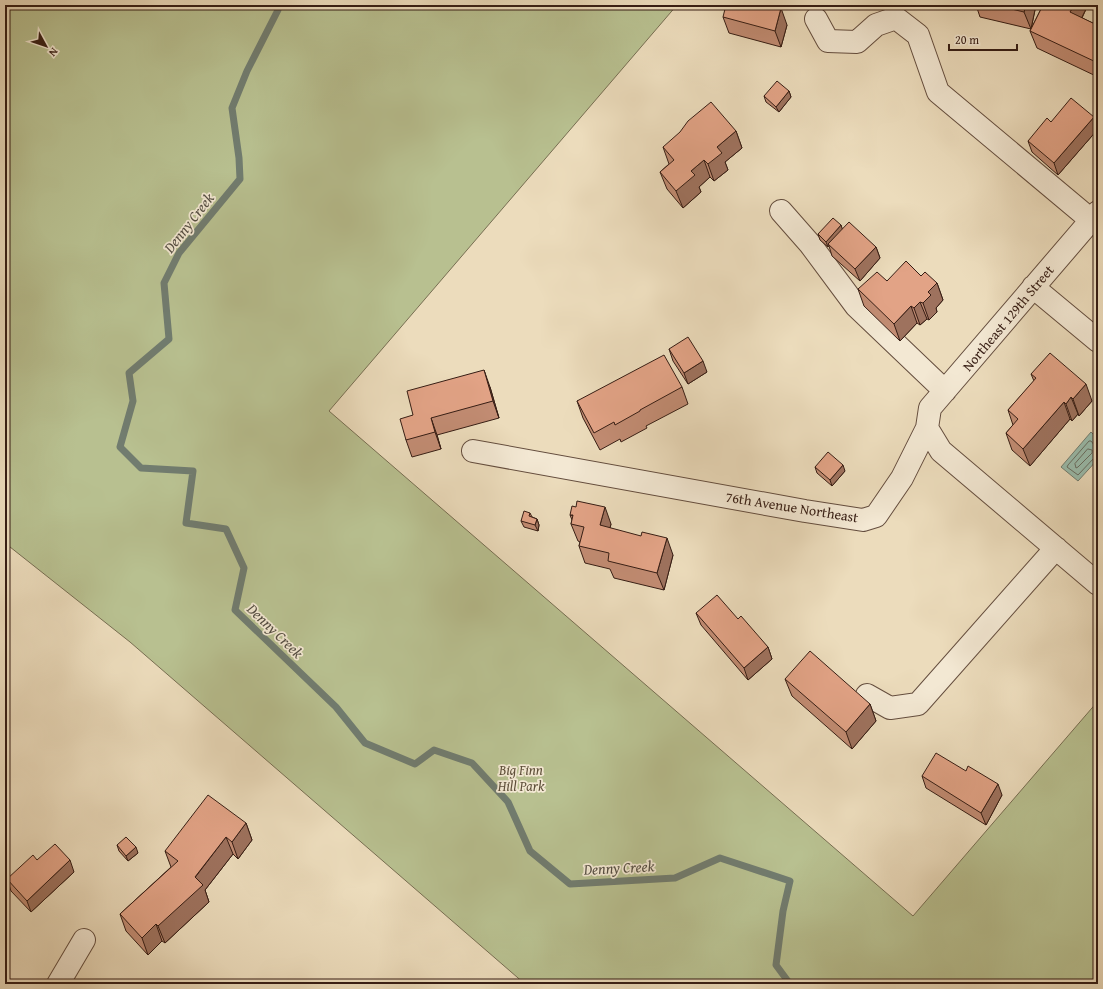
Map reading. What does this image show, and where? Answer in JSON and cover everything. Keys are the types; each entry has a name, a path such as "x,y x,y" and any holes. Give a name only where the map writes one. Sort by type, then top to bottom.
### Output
{"street":[{"path":"816,19 828,41 857,42 876,25 896,18 918,35 938,92 1094,216"},
{"path":"781,211 810,244 856,306 946,391"},
{"name":"Northeast 129th Street","path":"927,428 930,408 1094,216"},
{"path":"1033,287 1098,340"},
{"path":"927,428 941,451 1098,584"},
{"name":"76th Avenue Northeast","path":"473,451 805,511 863,520 876,516 902,478 927,428"},
{"path":"867,695 890,708 918,704 1056,548"},
{"path":"58,984 84,940"}],"green space":[{"name":"Big Finn Hill Park","path":"5,5 677,5 329,411 913,916 1098,701 1098,984 525,984 130,642 5,543"}],"water":[{"path":"1091,432 1097,438 1095,441 1098,444 1098,459 1078,481 1061,467"}],"building":[{"path":"726,5 771,5 781,8 775,31 723,17"},
{"path":"995,5 1026,5 1024,12"},
{"path":"1043,5 1074,5 1070,12 1097,25 1098,23 1098,63 1030,31"},
{"path":"777,81 789,91 776,107 764,96"},
{"path":"1071,98 1094,117 1054,163 1028,141 1047,118 1051,122"},
{"path":"711,102 736,131 717,147 722,153 708,164 704,160 691,171 695,175 676,191 660,172 674,160 663,147 680,132 688,121"},
{"path":"833,218 841,225 826,242 818,234"},
{"path":"849,222 876,247 855,269 828,244"},
{"path":"906,261 921,276 925,272 937,283 928,292 931,295 923,303 920,302 914,308 911,306 894,324 858,289 877,272 887,281"},
{"path":"688,337 703,361 684,373 669,349"},
{"path":"1050,353 1086,384 1073,399 1071,397 1066,404 1064,402 1023,449 1006,433 1018,419 1008,410 1036,378 1031,374"},
{"path":"664,355 682,387 615,425 614,422 594,433 577,401"},
{"path":"484,370 493,401 431,418 435,432 406,440 400,419 413,415 407,391"},
{"path":"828,452 843,465 830,480 815,467"},
{"path":"577,501 605,507 600,525 641,536 642,532 667,538 657,573 608,561 609,553 579,546 584,527 571,524 573,515 570,515 572,506 576,507"},
{"path":"524,511 530,513 529,516 537,519 535,525 521,521"},
{"path":"717,595 738,619 741,616 768,647 744,668 696,613"},
{"path":"810,651 870,704 846,732 785,679"},
{"path":"936,753 966,771 968,766 998,784 981,813 922,776"},
{"path":"208,795 246,823 232,842 226,837 195,877 203,885 158,926 156,924 142,938 120,914 178,861 165,851"},
{"path":"126,837 136,847 126,856 117,845"},
{"path":"55,844 70,860 27,901 7,879 33,855 37,860"}],"waterway":[{"name":"Denny Creek","path":"277,5 278,10 247,71 232,108 239,158 240,179 179,253 164,283 169,339 129,373 133,401 120,447 141,468 193,471 186,523 226,529 244,568 235,610 336,707 365,743 415,764 434,750 472,763 508,802 530,851 570,884 675,878 720,858 790,881 783,911 776,965 790,984"}]}
